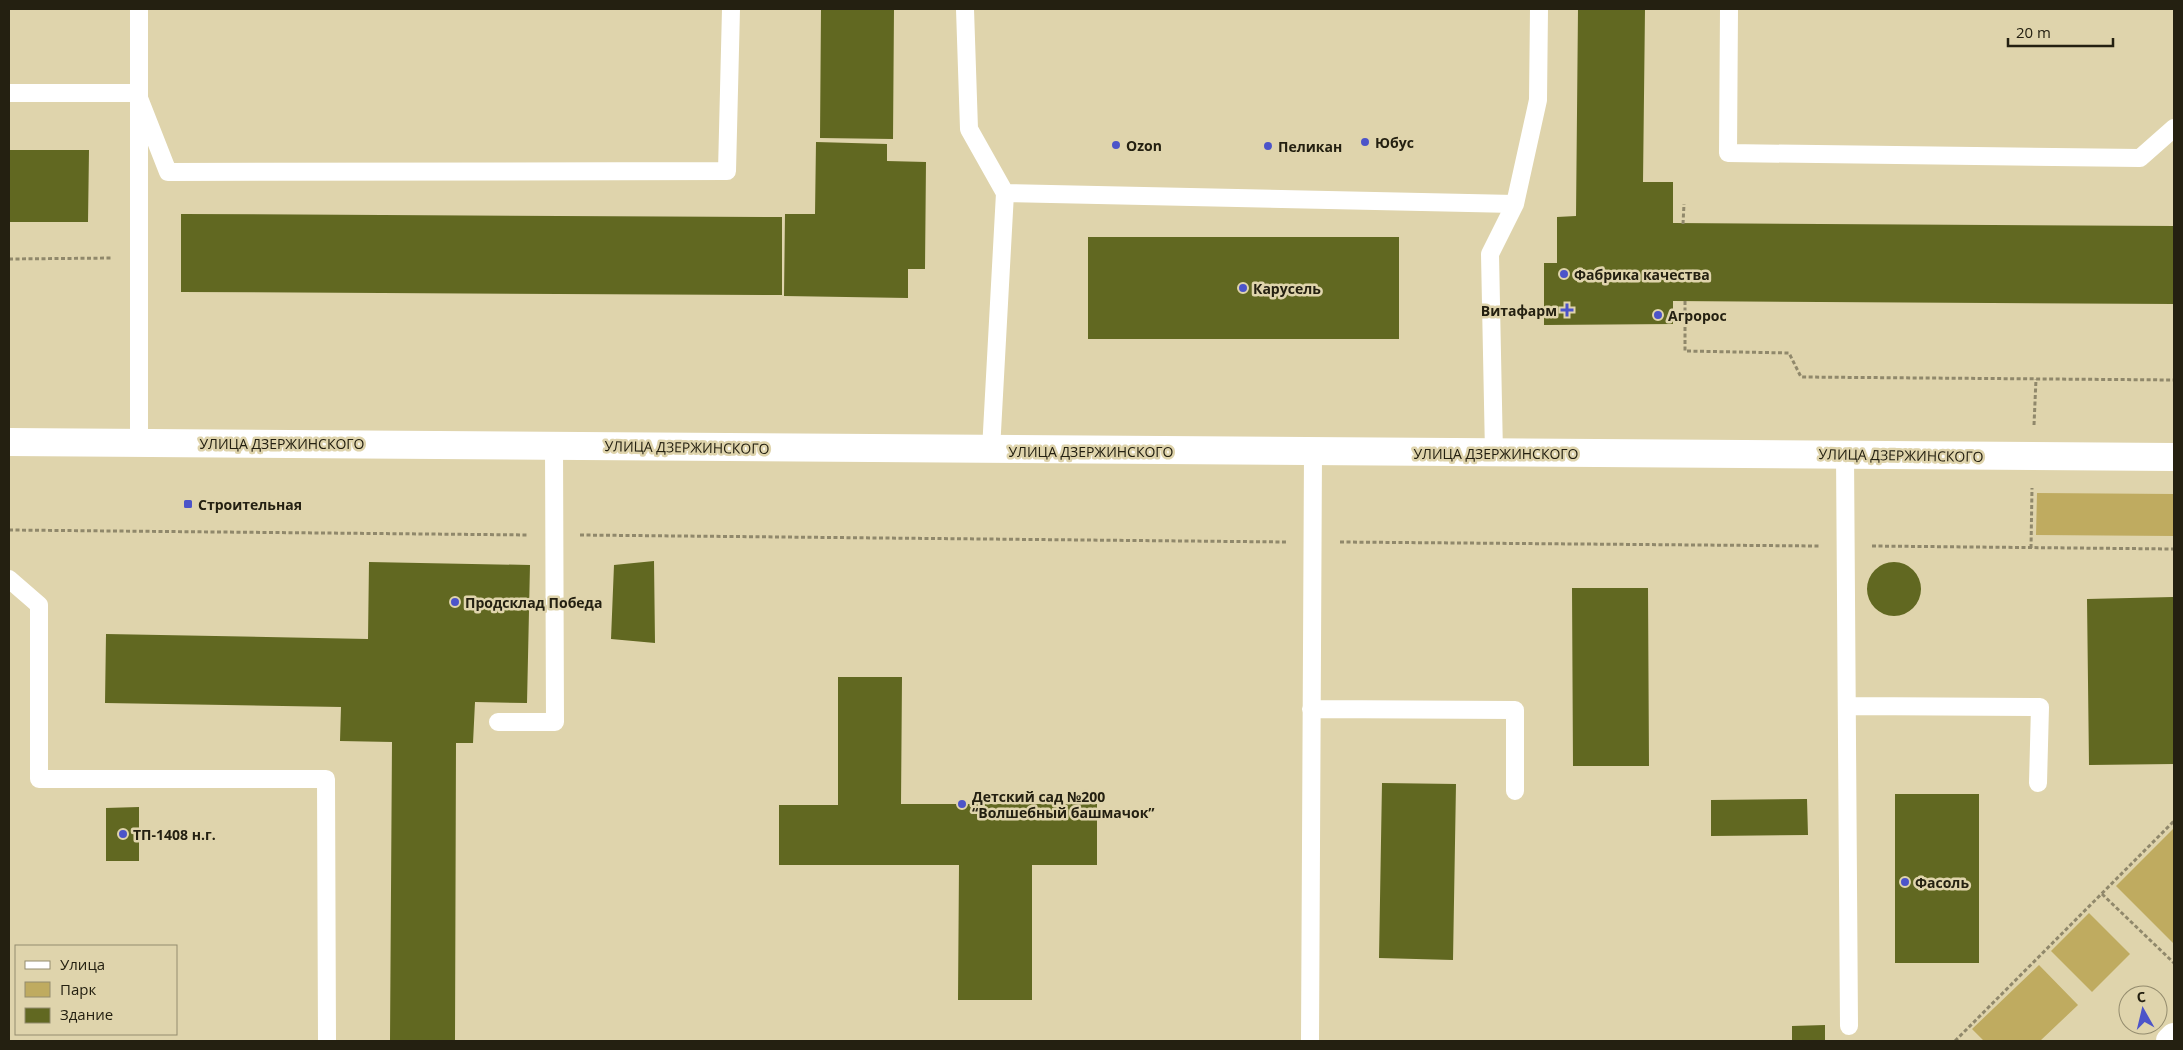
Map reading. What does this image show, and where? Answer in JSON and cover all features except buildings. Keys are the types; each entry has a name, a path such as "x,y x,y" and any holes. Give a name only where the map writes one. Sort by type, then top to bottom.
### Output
{"main road":[{"name":"УЛИЦА ДЗЕРЖИНСКОГО","path":"9,442 1494,454 1845,454 2174,458"},
{"path":"2170,1041 2174,1037"}],"lane":[{"path":"139,9 139,442"},
{"path":"138,93 168,172 727,171 731,9"},
{"path":"965,9 969,129 1005,193 991,450"},
{"path":"1494,454 1490,254 1515,204 1538,100 1539,9"},
{"path":"1729,9 1728,153 2140,158 2174,128"},
{"path":"9,93 138,93"},
{"path":"1005,193 1515,204"},
{"path":"498,722 555,722 554,445"},
{"path":"1310,1041 1313,452"},
{"path":"1845,454 1849,1026"},
{"path":"9,580 39,605 39,779 326,779 327,1041"},
{"path":"1847,706 2040,707 2038,784"},
{"path":"1311,709 1515,710 1515,791"}],"path":[{"path":"1683,224 1684,204"},
{"path":"9,259 138,258"},
{"path":"1685,301 1685,351 1789,353 1801,377 2174,380"},
{"path":"9,530 2174,549"},
{"path":"1955,1041 2174,821"},
{"path":"2102,894 2174,963"}],"green space":[{"path":"2037,493 2174,494 2174,536 2036,535"},
{"path":"2174,828 2174,944 2116,886"},
{"path":"2089,913 2130,954 2092,992 2051,951"},
{"path":"2039,965 2078,1005 2040,1041 1984,1041 1972,1029"}],"place":[{"name":"Юбус","path":"1365,142"},
{"name":"Ozon","path":"1116,145"},
{"name":"Пеликан","path":"1268,146"},
{"name":"Фабрика качества","path":"1564,274"},
{"name":"Карусель","path":"1243,288"},
{"name":"Витафарм","path":"1567,310"},
{"name":"Агророс","path":"1658,315"},
{"name":"Строительная","path":"188,504"},
{"name":"Продсклад Победа","path":"455,602"},
{"name":"Детский сад №200 “Волшебный башмачок”","path":"962,804"},
{"name":"ТП-1408 н.г.","path":"123,834"},
{"name":"Фасоль","path":"1905,882"}]}
